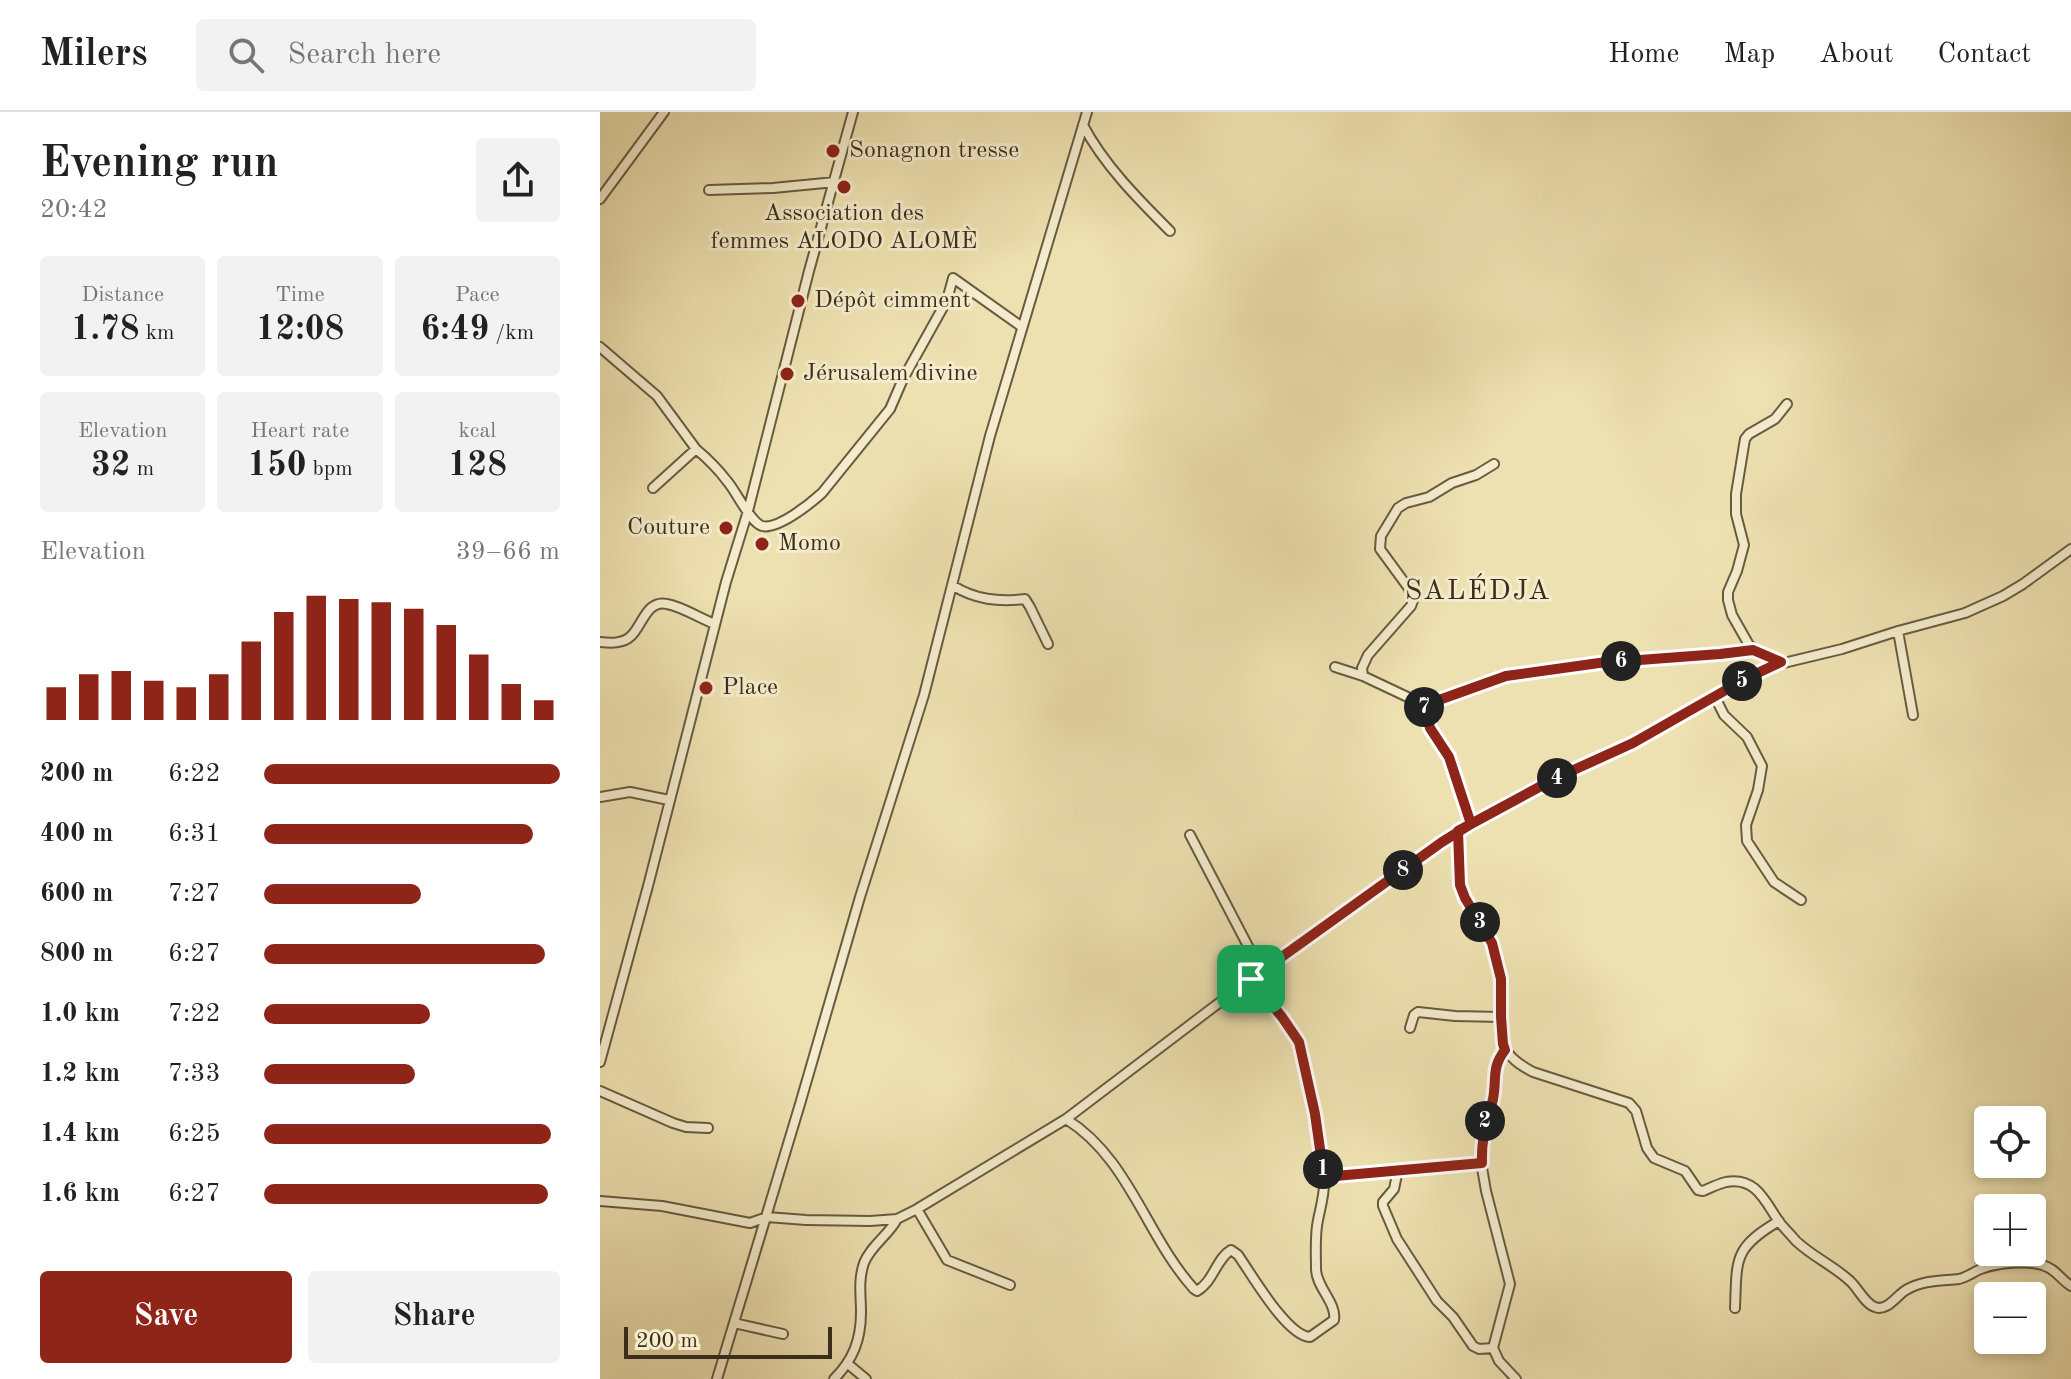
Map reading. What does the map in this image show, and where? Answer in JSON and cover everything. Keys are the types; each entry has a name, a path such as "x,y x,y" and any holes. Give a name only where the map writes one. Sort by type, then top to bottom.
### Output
{"street":[{"path":"600,199 664,112"},
{"path":"600,1062 853,112"},
{"path":"717,1379 860,897 916,723 990,436 1087,112"},
{"path":"1083,125 1104,159 1170,231"},
{"path":"709,190 835,182"},
{"path":"600,347 657,396 696,449 729,483 758,523 767,526 785,520 811,504 890,409 947,300 953,278 1022,327"},
{"path":"1753,650 1732,615 1728,600 1744,545 1736,514 1738,476 1746,437 1768,424 1787,404"},
{"path":"653,488 696,449"},
{"path":"1363,676 1362,668 1368,655 1411,606 1414,598 1380,549 1379,543 1386,526 1398,508 1406,503 1429,497 1494,464"},
{"path":"600,1201 662,1206 750,1223 767,1217 870,1221 897,1219 1066,1119 1261,971 1458,831 1556,778 1633,743 1759,672 1781,662 1842,649 1985,605 2036,576 2071,549"},
{"path":"952,585 981,599 1025,599 1048,644"},
{"path":"600,642 623,641 631,636 657,603 666,603 715,624"},
{"path":"1898,631 1913,715"},
{"path":"1335,667 1423,702 1439,700 1506,676 1599,663 1753,650 1781,662"},
{"path":"1715,697 1724,715 1747,737 1762,766 1758,790 1746,825 1747,841 1774,882 1801,900"},
{"path":"1423,702 1430,728 1449,757 1471,824"},
{"path":"600,797 630,792 669,800"},
{"path":"1458,831 1460,885 1492,943 1501,979 1503,1044 1514,1060 1533,1072 1629,1103 1636,1111 1647,1148 1654,1158 1685,1171 1700,1191 1726,1182 1748,1185 1759,1192 1795,1240 1850,1281 1877,1308 1883,1308 1904,1291 1919,1285 1938,1279 1962,1278 1983,1268 2002,1265 2028,1263 2045,1266 2071,1286"},
{"path":"1190,835 1261,971"},
{"path":"1066,1119 1086,1133 1110,1157 1175,1265 1194,1289 1197,1291 1206,1285 1231,1250 1299,1335 1307,1337 1334,1320 1316,1273 1316,1239 1325,1187 1315,1114 1299,1042 1251,979"},
{"path":"1410,1028 1418,1012 1501,1017"},
{"path":"1505,1050 1495,1065 1494,1095 1483,1131 1482,1163 1486,1191 1510,1284 1493,1348 1499,1361 1516,1379"},
{"path":"600,1091 673,1123 708,1128"},
{"path":"1324,1177 1482,1163"},
{"path":"1398,1170 1394,1189 1383,1202 1397,1239 1437,1301 1453,1317 1473,1346 1493,1348"},
{"path":"917,1209 947,1260 1010,1285"},
{"path":"834,1379 848,1364 861,1328 859,1287 863,1268 871,1250 897,1219"},
{"path":"1735,1308 1740,1253 1754,1236 1779,1221"},
{"path":"734,1323 783,1334"},
{"path":"848,1364 866,1379"}],"place":[{"name":"Sonagnon tresse","path":"833,151"},
{"name":"Association des femmes ALODO ALOMÈ","path":"844,187"},
{"name":"Dépôt cimment","path":"798,301"},
{"name":"Jérusalem divine","path":"787,374"},
{"name":"Couture","path":"726,528"},
{"name":"Momo","path":"762,544"},
{"name":"Place","path":"706,688"}],"district":[{"name":"SALÉDJA","path":"1478,592"}],"route":[{"path":"1251,979 1299,1042 1315,1114 1324,1177 1482,1163 1483,1131 1494,1095 1495,1065 1505,1050 1501,979 1492,943 1460,885 1458,831 1556,778 1633,743 1781,662 1753,650 1599,663 1506,676 1439,700 1423,702 1430,728 1449,757 1467,809 1471,824 1458,831 1442,842 1251,979"}]}
